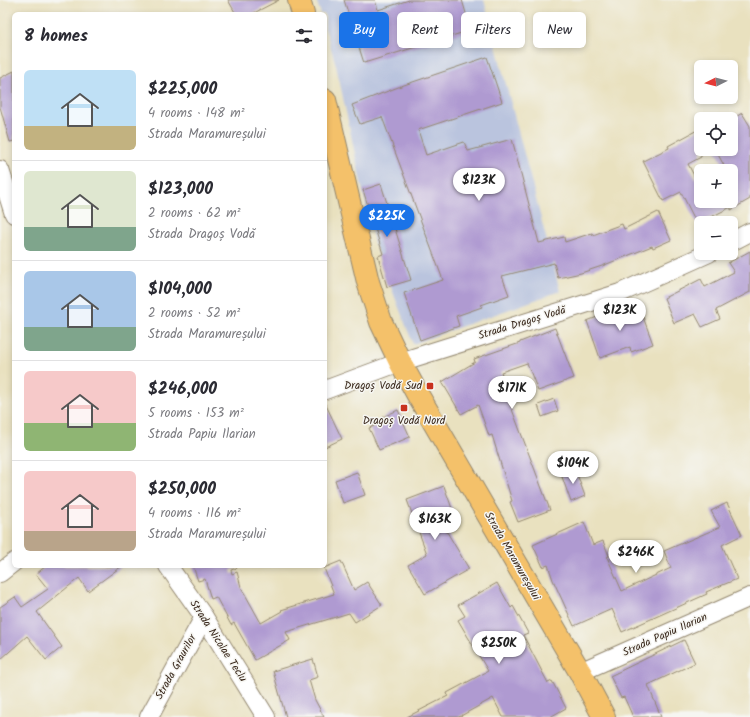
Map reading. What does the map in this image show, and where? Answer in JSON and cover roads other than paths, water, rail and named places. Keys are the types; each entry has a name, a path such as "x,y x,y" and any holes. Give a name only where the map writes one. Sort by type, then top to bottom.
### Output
{"main road":[{"path":"299,0 303,12"},
{"name":"Strada Maramureșului","path":"327,108 368,282 381,322 400,362 580,672 604,717"}],"street":[{"path":"0,170 12,208"},
{"path":"738,238 750,232"},
{"name":"Strada Dragoș Vodă","path":"327,389 400,362 620,292 694,260"},
{"path":"0,573 12,564"},
{"name":"Strada Nicolae Teclu","path":"169,568 204,617 266,717"},
{"name":"Strada Papiu Ilarian","path":"580,672 750,597"},
{"name":"Strada Graurilor","path":"149,717 204,617"}],"place":[{"name":"Dragoș Vodă Sud","path":"430,386"},
{"name":"Dragoș Vodă Nord","path":"404,408"}]}
